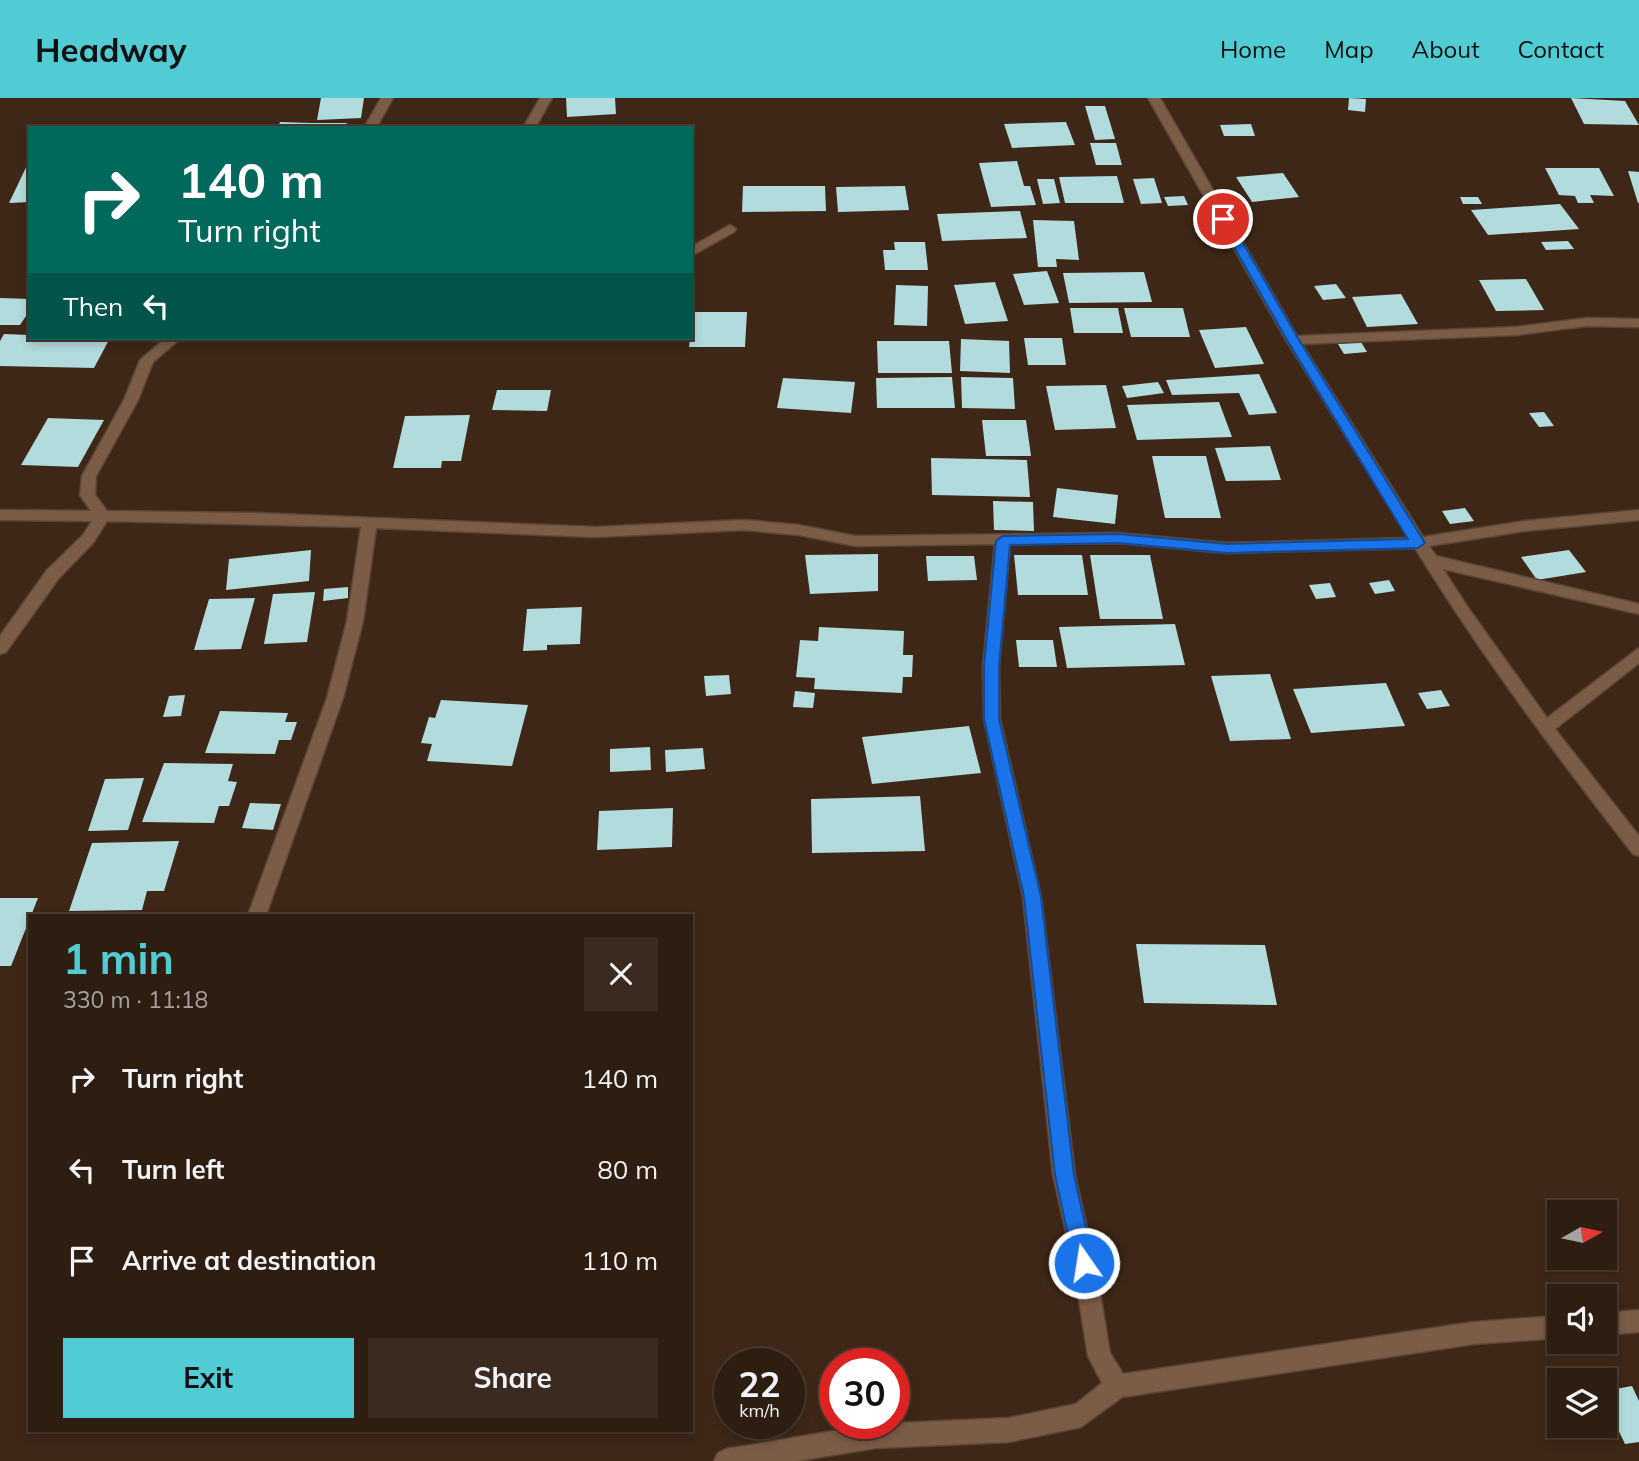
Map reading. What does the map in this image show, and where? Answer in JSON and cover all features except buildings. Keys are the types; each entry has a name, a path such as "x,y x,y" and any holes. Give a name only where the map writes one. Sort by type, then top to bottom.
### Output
{"street":[{"path":"370,126 387,98"},
{"path":"530,126 546,98"},
{"path":"1154,98 1293,340 1418,543 1545,728 1639,849"},
{"path":"693,251 730,229"},
{"path":"1293,340 1517,331 1587,322 1639,323"},
{"path":"103,516 87,495 89,476 131,400 147,360 172,340"},
{"path":"0,515 252,518 369,525 595,532 744,525 799,530 855,541 1118,538 1227,548 1418,543 1525,526 1639,515"},
{"path":"0,648 53,573 88,539 103,516"},
{"path":"257,914 273,865 313,771 335,700 357,611 361,565 369,525"},
{"path":"1003,541 991,666 992,719 1032,897 1064,1175 1084,1263 1099,1356 1117,1386"},
{"path":"1429,560 1639,609"},
{"path":"1545,728 1639,654"},
{"path":"1617,1323 1639,1321"},
{"path":"726,1461 876,1436 1009,1430 1081,1415 1117,1386 1474,1333 1547,1328"}],"route":[{"path":"1084,1263 1064,1175 1058,1104 1047,1043 1039,944 1032,897 1023,845 992,719 991,666 999,612 1003,541 1118,538 1227,548 1418,543 1293,340 1223,219"}]}
